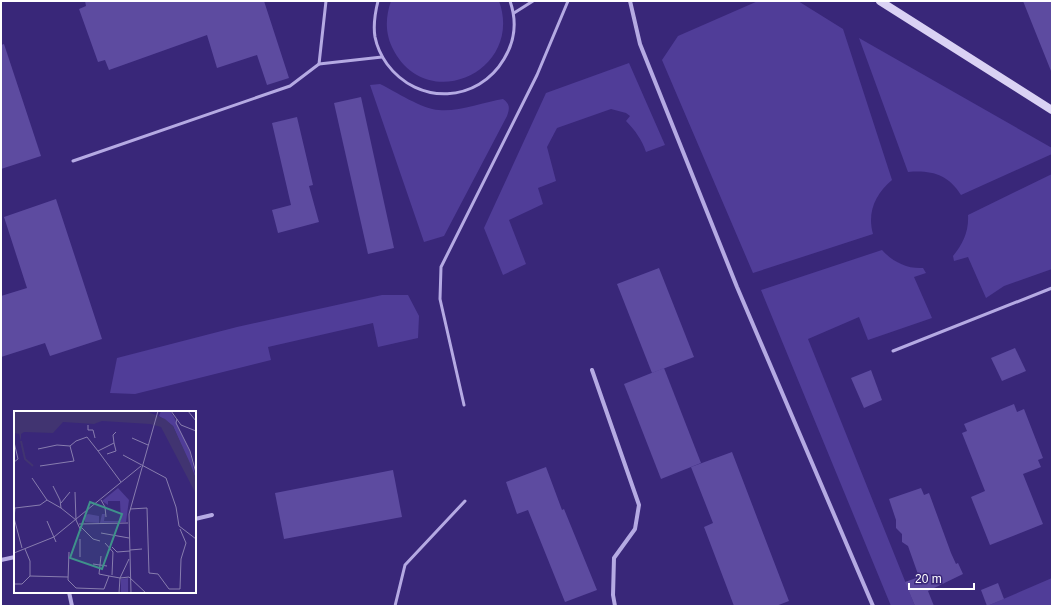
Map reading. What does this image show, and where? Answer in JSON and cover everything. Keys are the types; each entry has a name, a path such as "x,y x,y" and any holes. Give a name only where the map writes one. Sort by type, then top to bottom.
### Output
{"street":[{"path":"630,1 640,44 731,272 873,606"},
{"path":"880,1 1052,110"},
{"path":"592,370 639,505 635,529 614,558 612,595 615,606"},
{"path":"196,519 212,515"},
{"path":"1,560 14,557"},
{"path":"70,593 72,606"}],"lane":[{"path":"319,64 326,1"},
{"path":"378,1 374,17 375,38 382,57 394,73 416,88 428,92 448,94 467,91 484,82 499,68 509,52 514,32 514,12 510,1"},
{"path":"514,12 533,1"},
{"path":"464,405 440,299 441,267 537,74 568,1"},
{"path":"73,161 290,86 319,64 382,57"},
{"path":"893,351 1052,288"},
{"path":"395,606 405,564 465,502"}],"shaded area":[{"path":"391,1 499,1 503,26 498,47 486,64 469,76 449,81 429,80 410,70 394,51 391,45 387,20"},
{"path":"758,1 798,1 843,29 892,180 881,191 874,204 871,219 873,234 753,273 662,60 678,36"},
{"path":"859,38 1052,148 1052,154 961,195 945,178 931,173 908,172"},
{"path":"629,63 665,145 646,152 638,135 626,121 630,116 626,113 611,109 557,128 547,147 556,181 538,188 543,204 509,220 526,264 503,275 484,228 546,93"},
{"path":"380,84 425,107 432,109 454,110 503,99 508,104 509,108 507,116 444,236 424,242 370,85"},
{"path":"1052,174 1052,269 1004,286 986,298 968,257 954,261 953,256 960,247 966,232 968,215"},
{"path":"882,250 901,264 923,268 926,273 914,277 932,318 868,340 859,317 808,339 915,606 891,606 761,290"},
{"path":"382,295 408,295 419,316 418,338 378,347 373,323 268,347 271,360 135,394 110,393 117,358 237,327"},
{"path":"1052,578 1052,606 987,606"}],"building":[{"path":"85,1 264,1 289,78 267,85 257,55 217,68 207,35 109,70 105,60 98,62 79,9 86,6"},
{"path":"1023,1 1052,1 1052,71 1051,71"},
{"path":"4,44 41,156 1,169 1,45"},
{"path":"361,97 394,248 368,254 334,103"},
{"path":"297,117 313,185 309,186 319,222 278,233 272,210 291,205 272,123"},
{"path":"56,199 102,339 50,356 45,343 1,357 1,296 27,288 4,217"},
{"path":"659,268 694,357 652,373 617,284"},
{"path":"1015,348 1026,371 1002,381 991,358"},
{"path":"664,368 701,463 661,479 624,384"},
{"path":"871,370 882,400 864,408 851,378"},
{"path":"1014,404 1017,412 1024,409 1043,458 1038,460 1041,467 1023,474 1043,524 990,545 971,497 985,491 962,433 967,431 964,424"},
{"path":"732,452 789,601 776,606 734,606 704,527 713,523 691,467"},
{"path":"546,467 562,510 564,509 597,590 565,602 528,510 517,514 506,482"},
{"path":"393,470 402,517 284,539 275,493"},
{"path":"921,488 924,495 929,493 951,553 963,574 928,591 934,606 915,606 905,582 919,577 908,546 902,542 902,534 896,528 896,520 889,499"},
{"path":"998,583 1004,599 987,606 981,590"}]}
